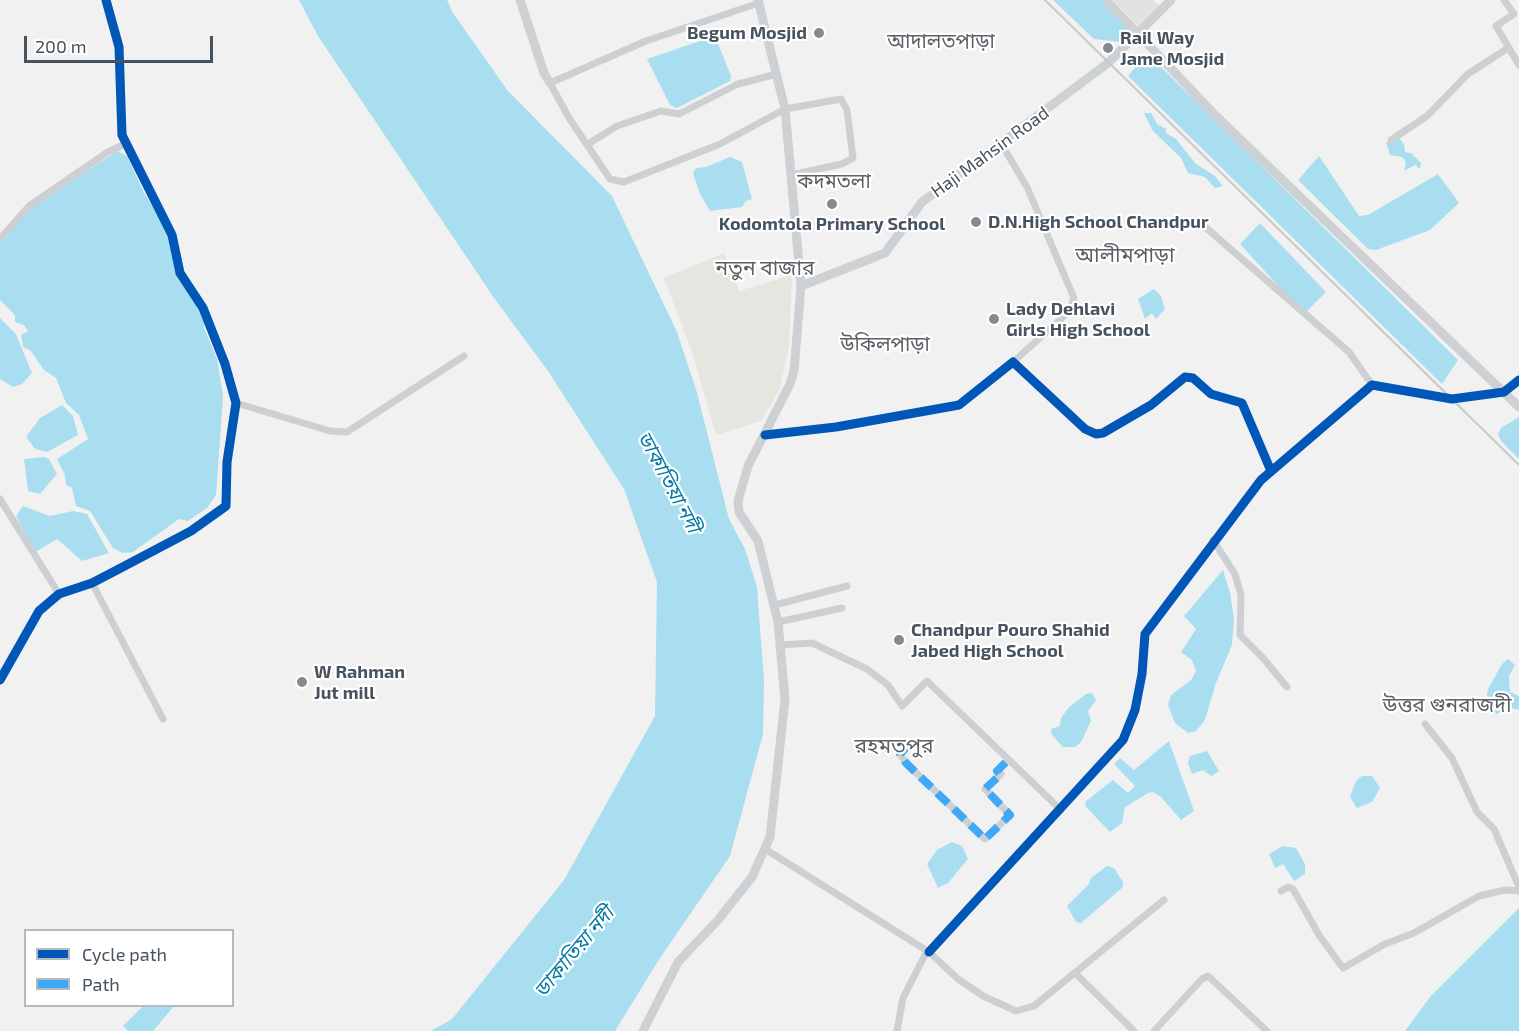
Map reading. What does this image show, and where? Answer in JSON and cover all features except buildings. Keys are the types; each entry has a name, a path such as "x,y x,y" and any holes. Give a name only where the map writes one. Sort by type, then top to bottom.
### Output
{"main road":[{"path":"0,680 39,611 59,594 92,583 191,531 226,506 227,462 236,403 225,364 203,308 180,273 172,236 122,135 119,47 106,0"},
{"path":"520,0 544,73 550,83"},
{"path":"1106,0 1216,116 1519,407"},
{"name":"Haji Mahsin Road","path":"801,286 885,253 922,202 1002,145 1108,63 1172,0"},
{"path":"643,1031 678,962 717,920 752,877 770,837 785,699 778,622 758,540 739,512 738,501 748,466 794,371 801,286 785,109 759,2"},
{"path":"1504,392 1519,380"}],"street":[{"path":"1504,0 1519,21"},
{"path":"759,2 646,41 550,83 568,118 610,179 624,182 720,144 785,109 841,99 847,110 854,153 848,162 791,175"},
{"path":"1514,14 1496,26 1518,62"},
{"path":"1391,140 1427,116 1468,74 1508,48"},
{"path":"588,144 617,126 661,111 679,114 738,84 777,74"},
{"path":"0,239 36,201 108,152 125,144"},
{"path":"765,435 836,427 960,405 1013,362 1061,319 1071,307 1074,298 1028,187 1002,145"},
{"path":"1204,226 1349,352 1372,385 1452,399 1504,392"},
{"path":"236,403 330,431 347,432 464,356"},
{"path":"1013,362 1085,429 1096,434 1103,433 1136,415 1185,377 1193,378 1211,394 1242,403 1271,471"},
{"path":"897,1031 903,998 928,952 1123,740 1135,710 1145,634 1213,540 1261,480 1372,385"},
{"path":"0,499 59,594"},
{"path":"1213,540 1235,574 1240,595 1240,635 1287,687"},
{"path":"92,583 163,719"},
{"path":"775,605 847,586"},
{"path":"778,622 842,608"},
{"path":"779,645 812,643 867,669 888,685 902,706 927,681 1061,810"},
{"path":"1281,891 1288,887 1293,889 1319,934 1343,968 1385,944 1414,933 1479,896 1519,889 1494,829 1477,812 1452,758 1425,724"},
{"path":"910,743 900,754 906,764 985,839 1010,815 985,789 1001,774 996,771 1008,760"},
{"path":"765,849 928,952 958,979 983,996 1016,1011 1034,1006 1164,900"},
{"path":"1075,973 1134,1031"},
{"path":"1154,1031 1202,979 1208,976 1267,1031"}],"shaded area":[{"path":"1113,0 1153,0 1160,6 1139,27"},
{"path":"724,253 739,291 792,275 789,347 779,391 761,421 716,435 692,352 664,278"}],"water":[{"name":"ডাকাতিয়া নদী","path":"299,0 447,0 453,13 508,91 612,196 677,332 696,389 729,519 745,549 757,587 764,681 763,734 730,856 660,958 615,1031 431,1031 452,1019 564,880 655,716 657,582 624,489 548,371 494,298 318,36"},
{"path":"1053,0 1102,0 1132,33 1120,42 1094,39"},
{"path":"715,36 731,76 730,81 677,108 670,105 647,59"},
{"path":"1155,61 1458,360 1442,384 1128,76 1138,64"},
{"path":"1144,113 1151,113 1157,124 1176,139 1195,163 1215,176 1223,186 1215,188 1205,177 1188,173 1181,158 1152,130"},
{"path":"1399,138 1404,144 1405,152 1411,153 1421,163 1420,169 1415,165 1404,171 1406,162 1402,157 1390,155 1386,142"},
{"path":"117,151 127,156 144,193 172,235 180,276 205,307 204,328 217,359 223,396 216,495 207,508 188,521 179,519 133,552 122,553 113,548 90,511 76,506 72,488 66,485 65,475 57,459 88,439 79,415 66,403 56,378 44,370 30,350 23,347 21,335 28,331 24,325 15,322 15,315 0,300 0,240 28,210"},
{"path":"1319,156 1359,216 1368,215 1438,174 1459,203 1430,230 1376,250 1368,249 1298,180"},
{"path":"730,157 742,162 752,199 746,201 742,207 710,211 700,194 693,173 696,168 706,167"},
{"path":"1260,223 1326,292 1304,314 1240,244"},
{"path":"1154,289 1161,296 1165,309 1156,319 1152,313 1145,319 1138,299"},
{"path":"0,318 16,334 32,373 22,384 13,387 0,379"},
{"path":"62,405 73,416 78,435 47,452 35,449 26,437 40,418"},
{"path":"1519,417 1519,459 1501,441 1498,434 1501,428"},
{"path":"44,457 49,459 57,474 40,494 28,491 24,459"},
{"path":"23,506 50,516 73,511 87,514 109,553 82,561 57,539 37,551 30,544 16,516"},
{"path":"1223,570 1234,619 1232,645 1216,683 1205,720 1196,731 1188,733 1175,723 1168,705 1171,695 1191,680 1196,671 1192,660 1181,652 1196,629 1184,616"},
{"path":"1508,659 1515,665 1509,676 1510,692 1519,696 1519,710 1507,707 1497,714 1492,710 1487,696 1488,689 1502,664"},
{"path":"1092,693 1096,700 1088,711 1091,721 1081,742 1075,747 1063,747 1052,735 1051,729 1060,726 1061,718 1069,707 1086,694"},
{"path":"1169,741 1194,811 1181,820 1161,797 1153,792 1148,793 1125,807 1122,823 1110,832 1086,807 1085,802 1113,780 1128,793 1135,786 1114,764 1120,758 1134,770"},
{"path":"1207,751 1219,771 1211,776 1203,770 1192,774 1188,763 1190,756"},
{"path":"1362,776 1372,776 1380,788 1372,802 1357,808 1350,797 1356,781"},
{"path":"952,842 962,846 968,859 948,883 938,888 927,864 937,850"},
{"path":"1283,846 1296,848 1305,864 1305,874 1294,881 1283,864 1275,868 1269,854"},
{"path":"1107,866 1114,868 1123,882 1123,887 1081,923 1076,922 1067,906 1089,884 1091,878"},
{"path":"1519,908 1519,1031 1405,1031 1430,997"},
{"path":"142,1007 173,1007 153,1031 128,1031 123,1026"}],"railway":[{"path":"1045,0 1519,465"}],"marked path":[{"path":"910,743 900,754 906,763 985,839 1010,815 985,789 1001,774 997,771 1008,760"}],"cycle path":[{"path":"0,680 39,611 59,594 92,583 117,570 191,531 226,506 227,462 236,403 225,364 203,308 180,273 172,235 122,135 119,47 106,0"},
{"path":"765,435 836,427 959,405 1013,362 1085,429 1096,434 1103,433 1151,405 1185,377 1193,378 1211,394 1242,403 1271,471"},
{"path":"929,952 1123,740 1135,710 1142,674 1145,634 1261,480 1372,385 1452,399 1504,392 1519,380"}],"place":[{"name":"Begum Mosjid","path":"819,33"},
{"name":"Rail Way Jame Mosjid","path":"1108,48"},
{"name":"Kodomtola Primary School","path":"832,204"},
{"name":"D.N.High School Chandpur","path":"976,222"},
{"name":"Lady Dehlavi Girls High School","path":"994,319"},
{"name":"Chandpur Pouro Shahid Jabed High School","path":"899,640"},
{"name":"W Rahman Jut mill","path":"302,682"}],"district":[{"name":"আদালতপাড়া","path":"941,41"},
{"name":"কদমতলা","path":"834,181"},
{"name":"আলীমপাড়া","path":"1125,255"},
{"name":"নতুন বাজার","path":"765,268"},
{"name":"উকিলপাড়া","path":"885,344"},
{"name":"উত্তর গুনরাজদী","path":"1447,705"},
{"name":"রহমতপুর","path":"894,746"}]}
